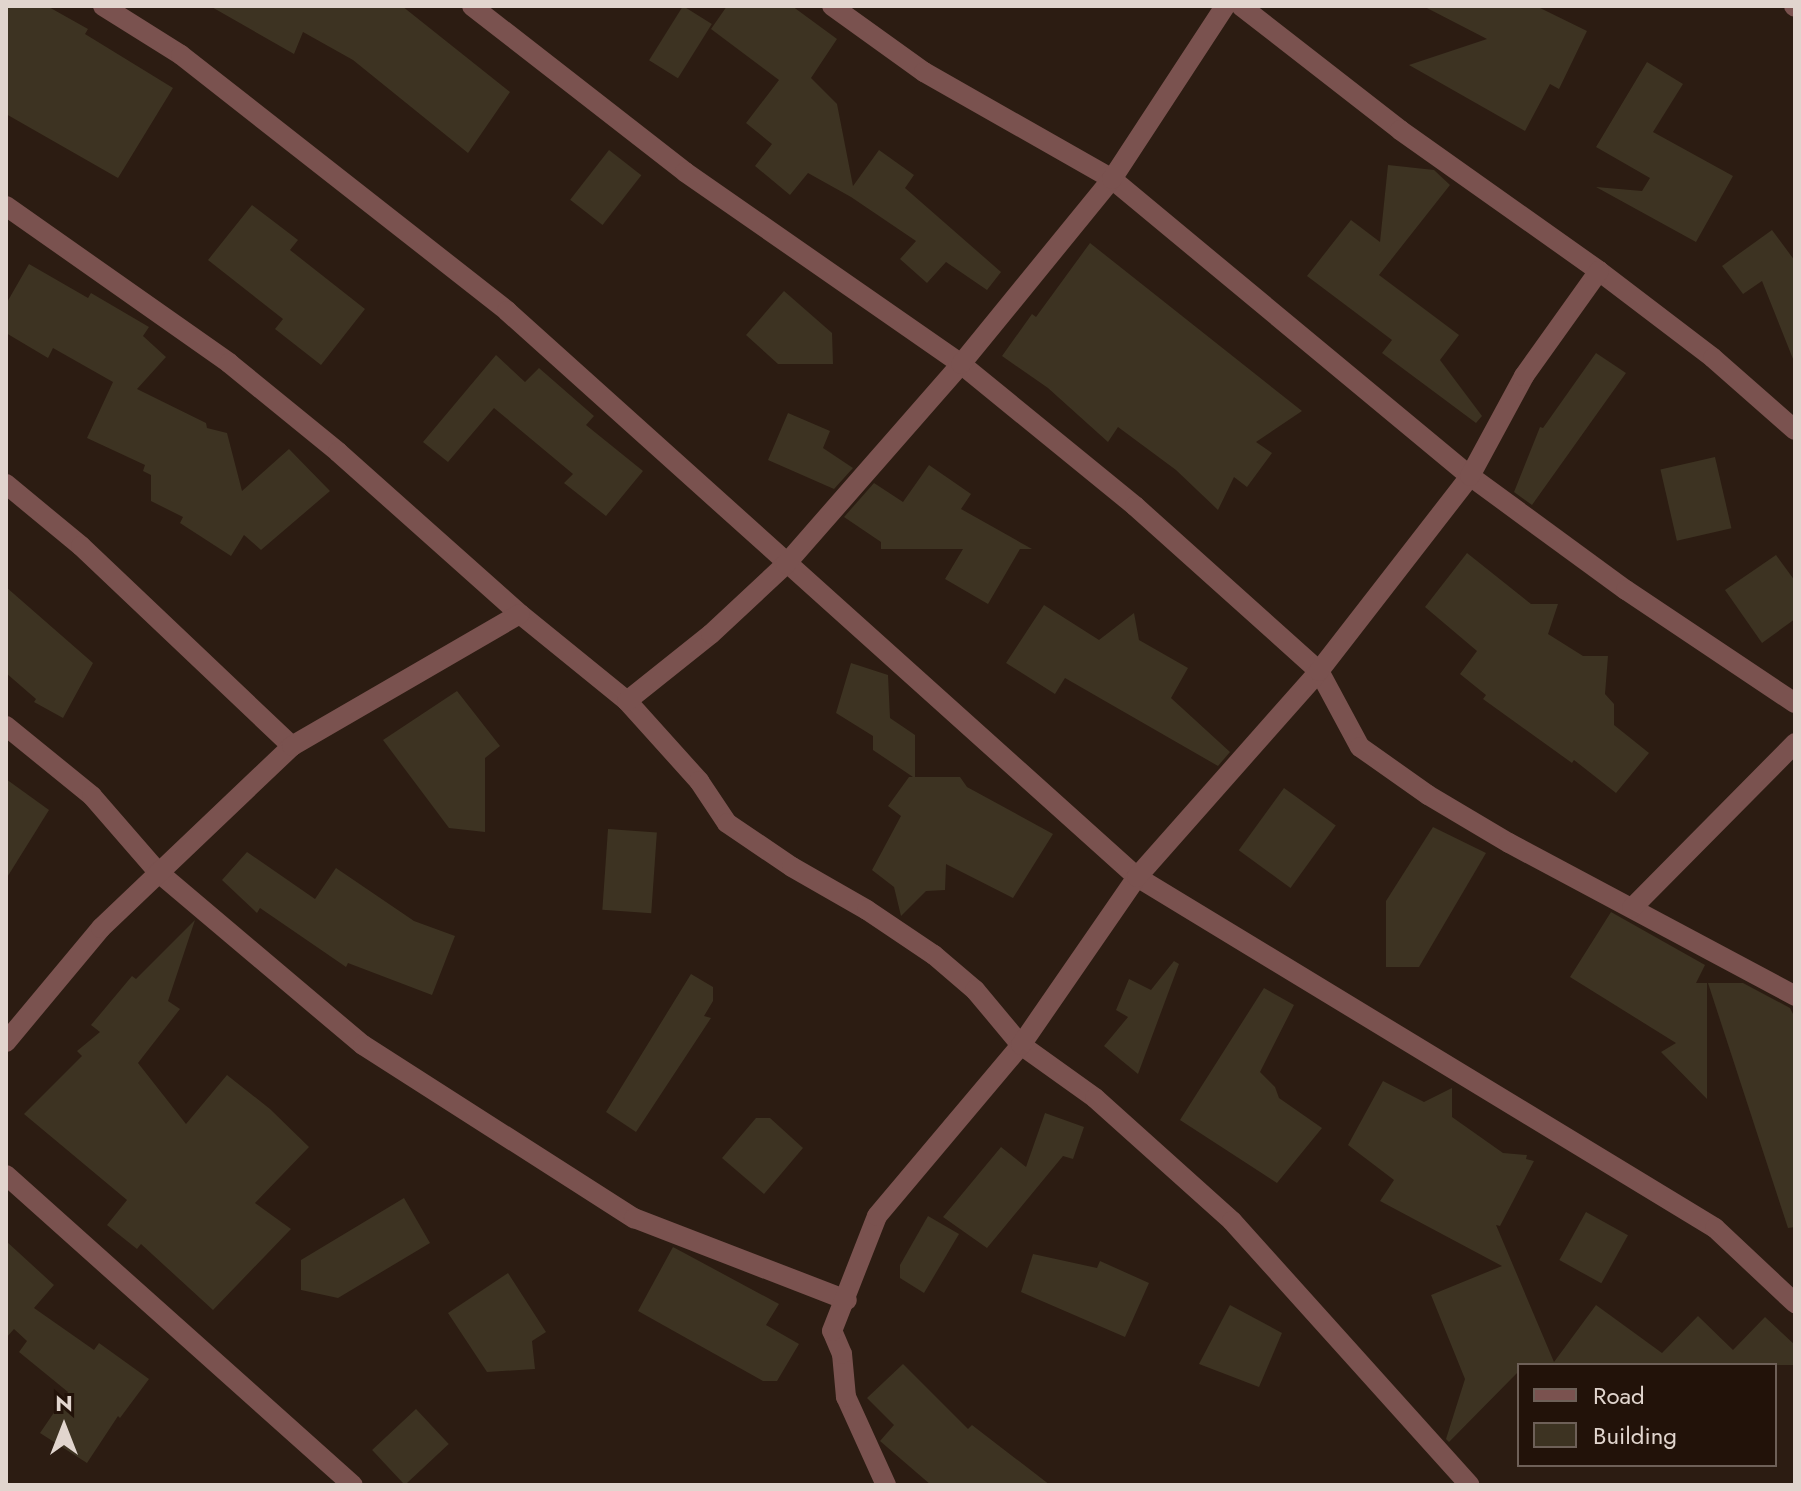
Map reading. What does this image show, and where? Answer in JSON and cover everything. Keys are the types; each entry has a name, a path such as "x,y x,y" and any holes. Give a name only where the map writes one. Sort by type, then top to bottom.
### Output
{"street":[{"path":"103,6 181,55 507,311 1137,877 1715,1228 1795,1303"},
{"path":"472,6 685,172 961,364 1135,506 1319,671 1360,747 1428,795 1509,843 1795,996"},
{"path":"832,6 924,72 1112,179 1470,476 1626,590 1795,703"},
{"path":"627,701 711,634 786,564 961,364 1112,179 1225,6"},
{"path":"1241,6 1400,130 1599,271 1713,358 1795,430"},
{"path":"6,206 229,363 361,472 520,614 627,701 699,781 727,823 934,955 975,990 1021,1045 1095,1098 1232,1221 1470,1485"},
{"path":"886,1485 846,1397 842,1354 832,1331 847,1300 877,1216 1021,1045 1137,877 1319,671 1470,476 1524,376 1599,271"},
{"path":"6,484 81,546 292,746"},
{"path":"6,1042 101,928 292,746 520,614"},
{"path":"6,726 92,796 158,872 363,1045 634,1218 847,1300"},
{"path":"1632,908 1795,743"},
{"path":"6,1175 353,1485"}],"building":[{"path":"6,6 47,6 88,29 85,34 173,88 118,178 6,114"},
{"path":"210,6 402,6 510,92 468,153 353,60 303,32 294,54"},
{"path":"683,6 712,24 678,78 649,60"},
{"path":"727,6 792,6 837,39 811,78 837,104 853,186 879,150 914,175 905,188 1001,272 987,290 946,262 927,283 900,259 916,241 851,197 808,173 790,195 755,166 772,144 746,123 779,80 711,29"},
{"path":"1423,6 1536,6 1587,31 1559,89 1550,84 1525,131 1409,65 1487,39"},
{"path":"1647,62 1683,84 1653,132 1733,176 1696,242 1596,187 1642,191 1650,178 1596,147"},
{"path":"609,150 641,175 603,225 570,200"},
{"path":"1388,165 1434,170 1450,185 1379,275 1459,335 1440,360 1482,416 1476,423 1382,353 1392,340 1307,276 1351,220 1380,242"},
{"path":"252,205 298,240 290,250 365,309 321,365 275,329 283,319 208,260"},
{"path":"1772,230 1795,261 1793,359 1762,281 1743,294 1722,266"},
{"path":"1090,243 1302,411 1256,442 1272,453 1247,487 1234,477 1218,510 1176,470 1118,427 1108,442 1048,388 1002,356 1032,314 1036,317"},
{"path":"29,264 88,298 91,293 149,327 143,336 166,357 137,389 206,423 207,428 227,433 242,491 289,449 330,491 261,550 244,535 231,556 180,523 183,517 151,501 151,475 143,471 145,465 87,438 113,382 53,348 48,358 6,333 6,304"},
{"path":"784,291 832,333 833,364 778,364 746,335"},
{"path":"1596,353 1626,373 1532,505 1514,492 1540,427 1543,428"},
{"path":"496,355 525,382 539,368 594,416 586,425 643,471 606,516 564,483 573,474 494,408 448,462 423,442"},
{"path":"788,413 830,431 823,448 853,468 834,489 768,460"},
{"path":"1715,457 1731,528 1677,541 1660,470"},
{"path":"929,465 971,494 961,509 1032,549 1020,549 988,604 945,579 963,549 881,549 881,542 844,517 874,483 903,502"},
{"path":"1467,553 1531,604 1558,604 1548,634 1583,656 1608,656 1605,694 1614,704 1614,725 1649,753 1616,793 1574,760 1572,763 1483,699 1486,695 1460,674 1477,651 1425,607"},
{"path":"1776,555 1795,581 1795,619 1762,643 1725,590"},
{"path":"6,587 93,663 63,718 34,702 36,699 6,673"},
{"path":"1044,605 1099,640 1134,613 1139,640 1188,668 1171,698 1230,752 1218,766 1065,678 1055,694 1006,663"},
{"path":"851,663 888,675 890,718 915,735 915,777 960,777 967,787 1053,834 1013,898 946,864 945,890 926,891 901,916 894,887 872,870 901,816 888,806 909,777 913,777 873,750 873,736 836,713"},
{"path":"457,691 500,746 485,758 485,832 449,828 383,740"},
{"path":"6,779 49,810 6,879"},
{"path":"1284,788 1336,826 1291,888 1239,850"},
{"path":"1433,827 1486,853 1419,967 1386,967 1386,901"},
{"path":"608,829 657,832 651,913 602,910"},
{"path":"247,852 315,899 336,868 414,921 455,936 432,995 348,963 346,967 260,908 257,913 222,880"},
{"path":"1611,912 1705,965 1696,983 1707,983 1707,1099 1661,1052 1676,1043 1570,977"},
{"path":"195,920 168,1001 180,1009 138,1063 186,1124 227,1075 270,1109 309,1147 255,1203 291,1229 213,1310 141,1244 137,1249 107,1225 127,1200 24,1114 82,1056 77,1051 100,1032 91,1025 132,976 136,979"},
{"path":"1174,961 1179,964 1138,1074 1104,1046 1128,1017 1116,1010 1129,979 1151,990"},
{"path":"691,974 713,987 713,1001 704,1016 711,1018 636,1132 606,1112"},
{"path":"1708,983 1743,983 1790,1008 1795,1018 1795,1227 1788,1228"},
{"path":"1264,988 1294,1005 1260,1072 1275,1087 1279,1098 1322,1128 1277,1183 1180,1120"},
{"path":"1383,1081 1424,1102 1452,1088 1452,1117 1503,1153 1527,1155 1526,1159 1534,1161 1500,1226 1496,1225 1554,1362 1596,1305 1662,1353 1698,1316 1733,1350 1765,1317 1795,1345 1795,1365 1517,1363 1517,1373 1449,1442 1446,1439 1465,1379 1431,1295 1502,1266 1380,1201 1394,1180 1348,1145"},
{"path":"1045,1113 1084,1127 1073,1159 1063,1156 987,1248 943,1217 1001,1147 1026,1167"},
{"path":"756,1118 770,1118 803,1148 764,1194 722,1158"},
{"path":"404,1198 430,1243 338,1298 301,1290 301,1260"},
{"path":"1586,1212 1628,1235 1601,1283 1559,1260"},
{"path":"928,1216 959,1234 924,1293 900,1278 900,1265"},
{"path":"6,1241 54,1285 34,1308 94,1350 99,1343 149,1379 120,1418 118,1416 87,1463 40,1433 68,1392 19,1352 27,1341 14,1329 6,1338"},
{"path":"673,1247 779,1304 766,1325 799,1344 777,1381 763,1381 638,1311"},
{"path":"1033,1254 1097,1268 1100,1261 1149,1283 1125,1337 1021,1292"},
{"path":"508,1273 546,1332 532,1341 535,1369 487,1372 448,1313"},
{"path":"1230,1305 1282,1333 1259,1387 1199,1364"},
{"path":"903,1364 968,1429 972,1425 1050,1485 931,1485 880,1441 894,1425 867,1398"},
{"path":"416,1409 449,1444 405,1485 372,1450"}]}
